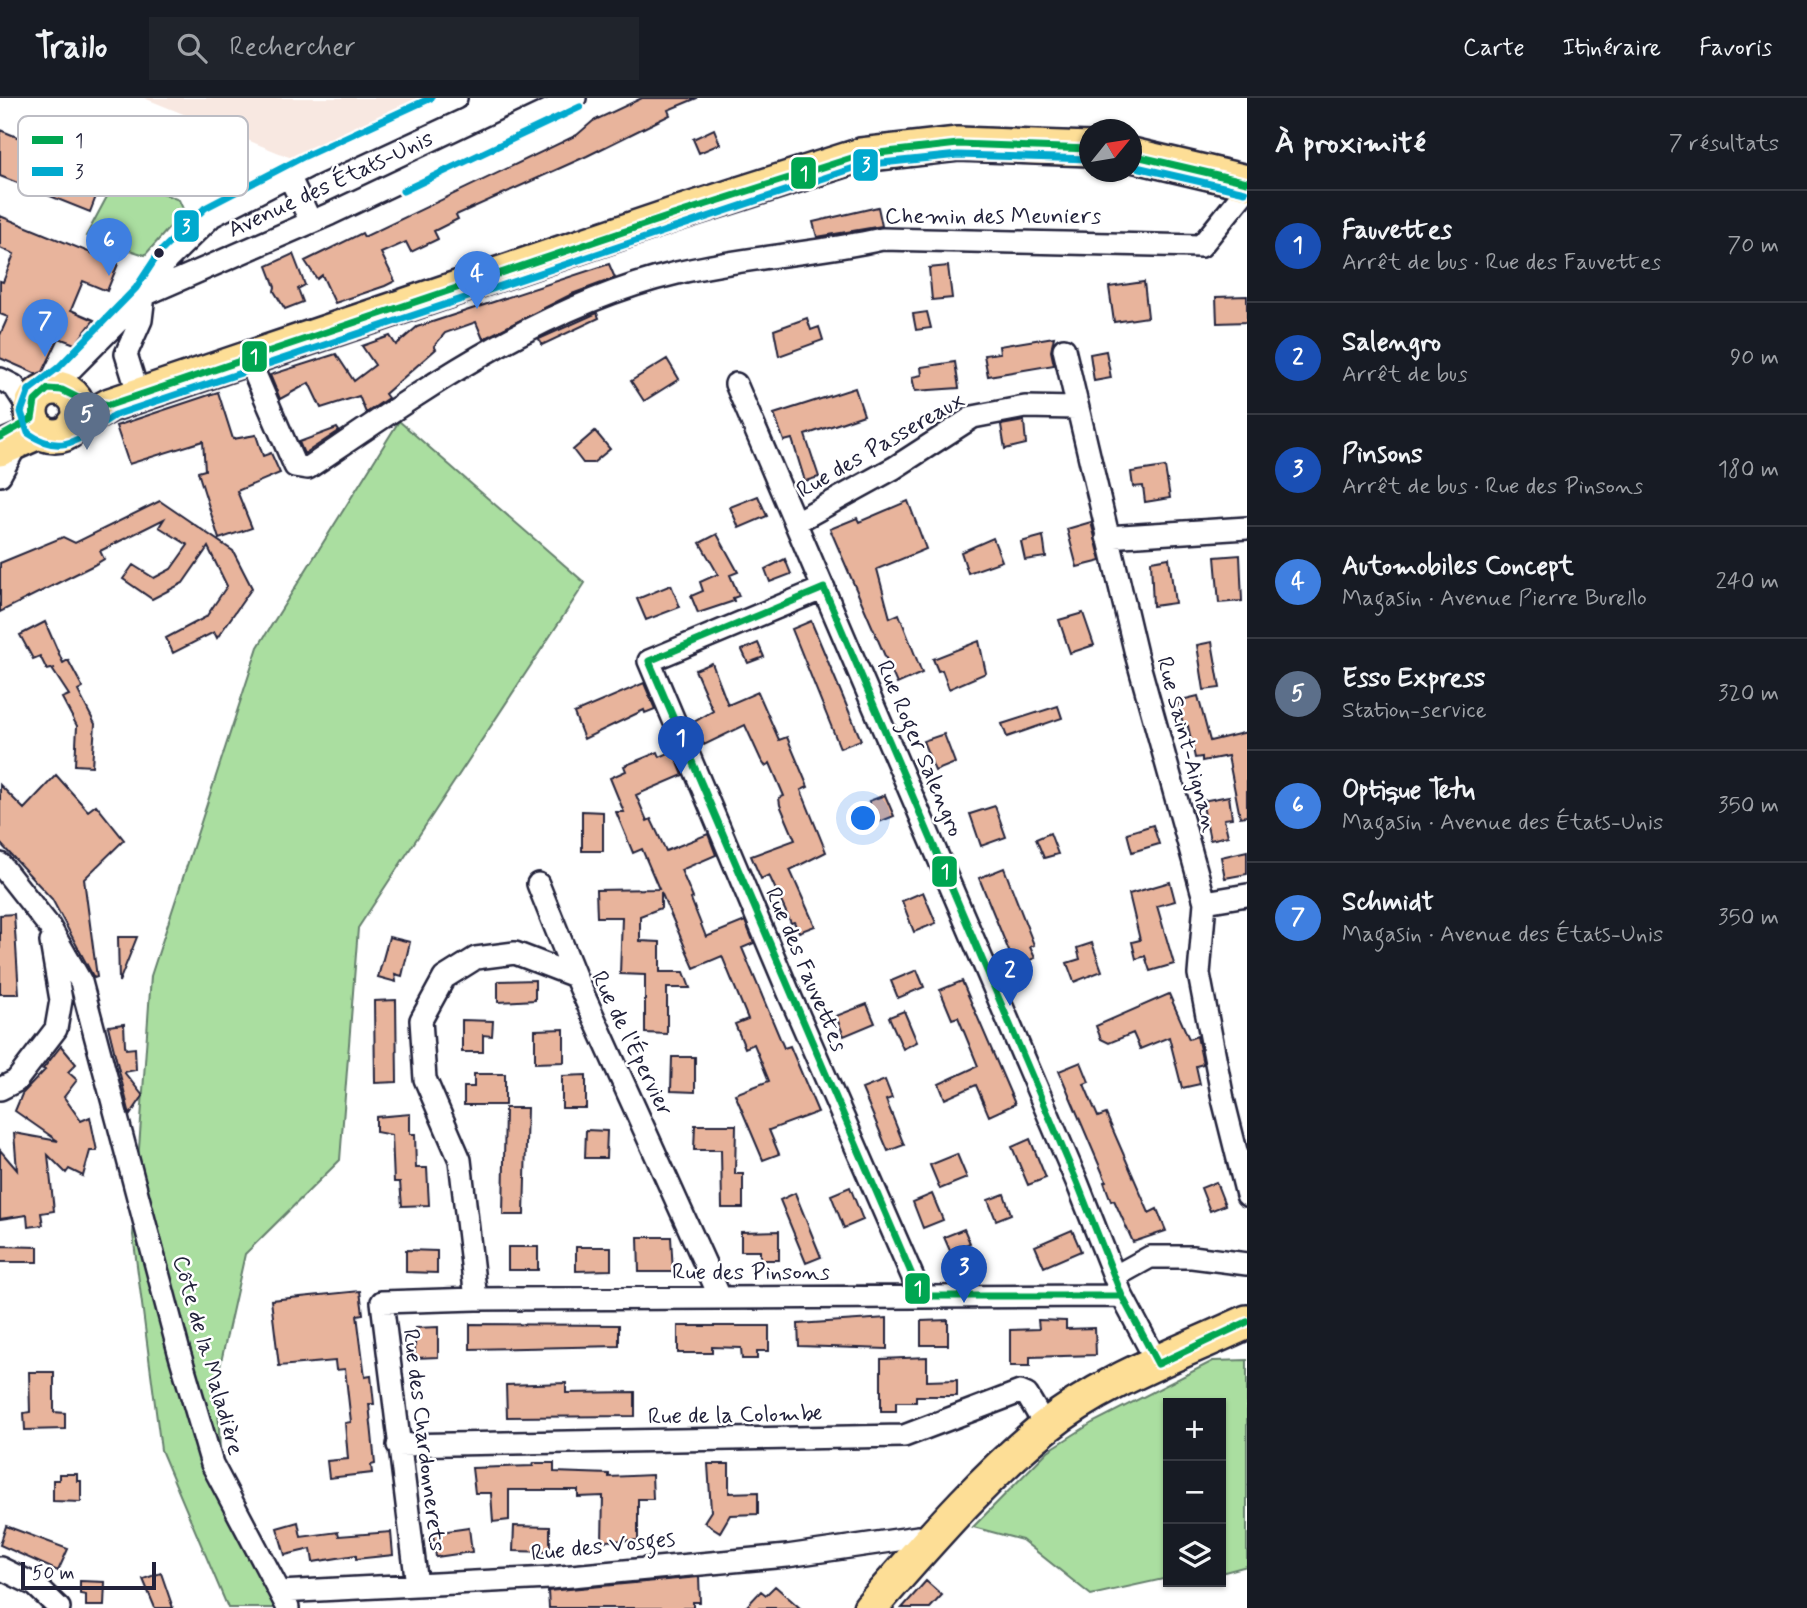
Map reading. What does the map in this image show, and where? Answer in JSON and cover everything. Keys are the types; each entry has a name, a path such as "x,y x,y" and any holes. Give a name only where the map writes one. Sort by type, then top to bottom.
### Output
{"main road":[{"path":"31,414 124,401 861,155 958,144 1079,149"},
{"path":"1142,157 1247,183"},
{"path":"870,1608 958,1509 1046,1427 1128,1375 1158,1364 1247,1322"}],"street":[{"name":"Avenue des États-Unis","path":"31,414 144,295 167,260 212,216 289,176 456,98"},
{"name":"Avenue des États-Unis","path":"144,295 311,222 575,98"},
{"path":"289,176 311,222"},
{"name":"Chemin des Meuniers","path":"248,358 295,466 308,468 405,402 508,341 613,292 677,273 777,254 842,248 882,239 1201,246 1247,189"},
{"name":"Avenue des États-Unis","path":"124,401 126,354 141,320 144,295"},
{"name":"Rue Saint-Aignan","path":"1064,349 1107,537 1205,902 1199,974 1223,1099 1247,1195"},
{"name":"Rue Roger Salengro","path":"736,384 1077,1182 1118,1287 1158,1364"},
{"name":"Rue des Passereaux","path":"796,522 894,468 972,417 1025,407 1076,408"},
{"path":"1107,537 1247,528"},
{"name":"Rue des Fauvettes","path":"824,588 649,661 791,998 921,1296"},
{"name":"Côte de la Maladière","path":"0,864 49,926 84,992 127,1162 212,1464 284,1600"},
{"path":"538,884 575,976"},
{"path":"1205,902 1247,895"},
{"path":"0,1089 16,1082 56,1029 61,1000 49,926"},
{"name":"Rue de l'Épervier","path":"475,1298 460,1160 425,1079 421,1020 444,978 476,958 514,953 575,976 720,1297"},
{"path":"1118,1287 1150,1257 1192,1257 1247,1264"},
{"name":"Rue des Pinsons","path":"382,1302 475,1298 921,1296 1118,1287"},
{"name":"Rue des Chardonnerets","path":"382,1302 417,1585"},
{"name":"Rue de la Colombe","path":"398,1445 904,1436 1020,1392 1027,1395 1046,1427"},
{"name":"Rue des Vosges","path":"284,1600 417,1585 550,1578 787,1556 918,1537 927,1544"},
{"path":"0,1568 34,1584 59,1608"}],"shaded area":[{"path":"144,98 435,98 299,161 248,140 248,116 188,116"}],"green space":[{"path":"107,196 169,196 179,200 184,211 145,255 86,236"},
{"path":"399,421 585,583 358,928 340,1160 245,1254 217,1380 222,1501 281,1608 228,1608 161,1450 133,1235 151,976 258,647"},
{"path":"1247,1360 1247,1566 1226,1572 1226,1398 1163,1398 1163,1579 1091,1595 1022,1540 973,1527 1048,1451 1092,1423 1213,1361"}],"building":[{"path":"642,98 697,98 668,110 670,115 587,156 456,215 458,219 434,231 438,239 411,252 406,242 381,253 395,281 385,286 335,303 322,275 317,279 305,261 362,233 364,237 577,135 593,121"},
{"path":"714,129 720,144 699,153 693,139"},
{"path":"0,130 18,137 18,183 0,176"},
{"path":"50,196 96,196 90,212"},
{"path":"878,207 882,226 817,237 813,222"},
{"path":"0,216 118,264 107,291 83,281 71,310 94,320 75,344 59,338 41,376 0,358 0,335 8,317 0,314 0,281 3,282 14,254 0,248"},
{"path":"293,254 305,285 298,289 303,302 285,309 274,291 267,266"},
{"path":"609,264 615,278 572,294 483,339 476,322 445,333 434,346 436,349 385,394 388,398 366,413 359,396 321,408 309,383 280,399 270,375 336,354 354,381 375,365 362,346 390,336 396,345 417,327"},
{"path":"948,266 952,298 932,300 929,268"},
{"path":"1144,282 1148,317 1114,322 1109,287"},
{"path":"1247,296 1247,322 1217,323 1216,297"},
{"path":"927,312 931,328 916,330 913,314"},
{"path":"597,313 599,318 542,345 539,339"},
{"path":"807,318 811,330 819,327 823,340 779,356 774,330"},
{"path":"1054,337 1051,351 1054,365 988,376 984,355 1000,353 999,346"},
{"path":"1106,351 1111,378 1094,381 1090,354"},
{"path":"667,359 679,379 644,401 631,381"},
{"path":"955,362 959,388 915,391 912,377 922,375 921,367"},
{"path":"855,388 864,415 805,435 819,477 805,481 792,439 784,441 774,414"},
{"path":"218,392 233,439 256,435 263,456 271,453 280,473 237,491 252,528 219,539 198,472 205,470 203,441 129,464 116,426"},
{"path":"1024,421 1026,444 1005,449 1001,425"},
{"path":"337,428 339,431 304,454 299,442"},
{"path":"595,431 610,449 593,463 583,463 573,450"},
{"path":"1165,467 1170,498 1145,502 1143,486 1133,487 1131,472"},
{"path":"758,496 767,516 739,528 730,507"},
{"path":"160,501 233,551 252,588 217,638 214,632 173,653 166,638 206,617 227,586 208,547 183,583 152,599 123,579 133,565 154,578 171,569 188,545 159,527 164,519 100,551 104,559 94,565 0,612 0,563 63,537 75,543"},
{"path":"908,501 926,549 877,569 890,618 899,614 922,673 897,684 830,529 857,518 859,522"},
{"path":"1091,522 1101,561 1077,567 1067,529"},
{"path":"717,534 738,572 730,575 739,596 733,598 734,601 698,613 691,596 703,591 700,582 718,574 700,543"},
{"path":"1043,536 1046,557 1025,560 1021,542"},
{"path":"993,538 1002,561 968,573 961,552"},
{"path":"1240,555 1242,601 1219,603 1215,557"},
{"path":"1169,558 1175,603 1153,606 1151,561"},
{"path":"785,559 791,574 770,582 765,569"},
{"path":"671,585 680,607 646,620 637,599"},
{"path":"1083,613 1094,645 1070,653 1059,620"},
{"path":"811,621 861,740 840,748 792,629"},
{"path":"45,622 63,663 68,660 83,688 78,691 95,724 92,766 75,765 77,726 62,698 69,695 52,669 55,668 47,670 40,656 33,659 20,635"},
{"path":"979,641 986,673 949,689 942,670 938,671 933,659"},
{"path":"1212,642 1220,688 1204,690 1197,645"},
{"path":"758,643 764,657 748,663 742,650"},
{"path":"712,663 728,705 758,692 779,740 787,737 808,787 801,790 826,852 790,870 815,926 799,932 794,922 791,923 769,875 761,879 751,856 795,840 780,805 779,798 784,796 770,763 765,766 761,760 745,725 704,745 694,722 713,711 695,670"},
{"path":"644,683 655,709 645,713 644,710 584,739 574,713"},
{"path":"1198,696 1210,741 1247,732 1247,816 1240,817 1228,756 1202,761 1202,757 1195,758 1188,726 1184,727 1177,701"},
{"path":"1058,706 1062,718 1007,737 1002,724"},
{"path":"944,734 955,763 935,771 923,741"},
{"path":"673,751 683,775 636,795 647,821 651,819 666,851 708,834 716,855 681,870 706,937 745,921 754,943 742,948 784,1048 790,1046 818,1112 769,1130 779,1154 763,1160 735,1094 769,1081 754,1044 745,1048 735,1024 748,1019 722,956 694,968 661,892 661,908 640,916 640,941 660,942 660,972 684,972 690,988 667,988 667,1034 645,1033 645,975 620,974 622,917 597,917 596,890 659,889 642,849 633,853 616,812 624,812 610,778 626,771 624,766 658,752 660,757"},
{"path":"56,775 88,811 96,805 124,840 84,879 97,977 94,978 52,899 0,843 0,785 24,809"},
{"path":"885,795 894,816 877,823 869,801"},
{"path":"1229,796 1232,818 1224,819 1228,836 1210,840 1202,801"},
{"path":"995,806 1006,837 981,846 970,814"},
{"path":"582,811 603,812 603,851 582,851"},
{"path":"1153,825 1159,844 1132,852 1127,833"},
{"path":"1050,833 1058,854 1044,858 1036,839"},
{"path":"1247,851 1247,874 1225,878 1221,857"},
{"path":"1004,868 1034,945 1030,947 1035,958 1015,966 979,878"},
{"path":"1170,882 1175,901 1157,906 1174,964 1150,971 1145,956 1136,959 1132,942 1140,940 1129,894"},
{"path":"923,892 936,923 914,932 902,901"},
{"path":"14,914 19,994 0,994 0,915"},
{"path":"118,937 137,937 119,982"},
{"path":"389,937 410,942 402,976 395,974 396,982 378,977"},
{"path":"1092,943 1102,971 1074,982 1067,963 1080,959 1077,948"},
{"path":"917,970 924,987 898,998 891,981"},
{"path":"535,980 535,1000 498,1002 498,981"},
{"path":"962,981 1015,1104 989,1116 976,1085 945,1099 939,1084 978,1066 958,1017 952,1019 940,990"},
{"path":"1169,994 1189,1039 1197,1036 1203,1064 1196,1066 1200,1084 1182,1088 1169,1037 1140,1049 1133,1033 1109,1043 1101,1039 1096,1026"},
{"path":"396,1000 397,1082 375,1083 374,1001"},
{"path":"867,1004 875,1023 844,1036 836,1016"},
{"path":"904,1011 917,1042 903,1049 889,1017"},
{"path":"462,1020 493,1021 492,1036 483,1035 483,1052 462,1052"},
{"path":"124,1024 126,1049 135,1048 136,1070 124,1072 143,1096 130,1115 108,1026"},
{"path":"564,1029 564,1062 535,1063 535,1030"},
{"path":"61,1046 76,1064 68,1072 77,1080 64,1097 81,1121 90,1117 97,1151 90,1151 83,1176 69,1169 66,1173 48,1155 54,1211 41,1213 43,1225 28,1227 27,1215 0,1219 0,1150 17,1170 14,1133 58,1141 15,1111 22,1094 45,1070 43,1069"},
{"path":"672,1057 695,1057 695,1092 671,1091"},
{"path":"1081,1062 1089,1082 1084,1084 1098,1117 1106,1114 1149,1213 1157,1209 1166,1231 1133,1242 1114,1200 1111,1201 1104,1182 1106,1181 1059,1071"},
{"path":"474,1074 505,1074 505,1105 464,1105 464,1087 474,1087"},
{"path":"586,1075 586,1108 562,1108 562,1076"},
{"path":"885,1080 892,1098 886,1100 904,1145 888,1151 862,1089"},
{"path":"505,1108 527,1108 524,1215 503,1215"},
{"path":"410,1114 410,1134 415,1134 416,1168 427,1168 429,1205 402,1206 400,1182 394,1182 392,1135 376,1132 376,1117"},
{"path":"695,1125 736,1125 735,1174 743,1174 743,1208 722,1208 721,1150 694,1150"},
{"path":"586,1130 607,1131 606,1158 585,1158"},
{"path":"1030,1139 1046,1178 1028,1185 1012,1147"},
{"path":"957,1154 967,1178 940,1189 930,1165"},
{"path":"1216,1182 1225,1205 1210,1211 1201,1188"},
{"path":"850,1187 863,1220 844,1228 831,1195"},
{"path":"795,1193 821,1257 806,1263 780,1200"},
{"path":"932,1194 943,1220 923,1228 913,1202"},
{"path":"1004,1194 1011,1214 996,1220 988,1200"},
{"path":"964,1229 970,1243 963,1246 970,1262 957,1267 944,1237"},
{"path":"1072,1230 1081,1251 1044,1267 1035,1246"},
{"path":"779,1231 779,1260 760,1260 760,1251 741,1251 741,1232"},
{"path":"638,1237 671,1237 673,1272 639,1272"},
{"path":"0,1246 38,1247 38,1262 0,1262"},
{"path":"508,1247 538,1247 538,1270 508,1270"},
{"path":"576,1247 611,1247 611,1270 576,1271"},
{"path":"406,1250 437,1251 437,1273 406,1272"},
{"path":"360,1291 363,1314 357,1315 365,1377 371,1376 374,1404 369,1404 375,1464 371,1465 372,1473 329,1478 327,1461 348,1459 345,1423 351,1422 345,1369 336,1370 335,1361 279,1366 271,1300"},
{"path":"887,1318 887,1349 799,1346 798,1324"},
{"path":"948,1320 948,1345 921,1345 921,1321"},
{"path":"1038,1320 1066,1321 1066,1329 1095,1328 1096,1355 1030,1357 1030,1366 1010,1366 1010,1330 1039,1329"},
{"path":"470,1324 619,1325 619,1346 470,1349"},
{"path":"678,1326 769,1326 769,1351 757,1351 757,1359 742,1359 741,1348 712,1347 712,1353 678,1353"},
{"path":"438,1327 438,1357 415,1358 415,1328"},
{"path":"927,1357 927,1381 957,1380 957,1396 916,1396 916,1402 896,1402 896,1411 881,1411 881,1359"},
{"path":"29,1372 54,1372 54,1412 65,1413 65,1429 25,1430 24,1413 30,1412"},
{"path":"566,1383 566,1393 635,1392 635,1416 507,1417 506,1385"},
{"path":"534,1463 554,1463 554,1472 609,1474 609,1477 652,1475 653,1499 638,1499 638,1540 602,1541 603,1496 578,1497 578,1490 509,1490 509,1520 493,1522 491,1493 475,1493 472,1468 533,1466"},
{"path":"708,1464 729,1464 729,1493 758,1492 758,1514 730,1515 720,1532 704,1522 711,1511"},
{"path":"59,1474 77,1474 77,1481 81,1481 81,1502 53,1501 53,1480 59,1480"},
{"path":"298,1522 301,1537 338,1532 339,1536 391,1532 393,1555 356,1559 356,1555 313,1562 311,1549 285,1555 277,1528"},
{"path":"6,1526 68,1549 58,1571 0,1545"},
{"path":"514,1526 550,1527 550,1552 513,1551"},
{"path":"469,1528 472,1552 436,1557 433,1533"},
{"path":"161,1573 173,1608 155,1608 143,1579"},
{"path":"699,1577 700,1602 693,1602 693,1608 549,1608 548,1591"},
{"path":"80,1581 105,1582 104,1606 86,1606 86,1595 80,1594"},
{"path":"926,1581 942,1595 930,1608 902,1608"},
{"path":"775,1586 800,1608 745,1608 761,1591 766,1595"}],"transit line":[{"name":"3","path":"248,186 305,156 431,98"},
{"name":"3","path":"403,191 580,107"},
{"name":"1","path":"0,437 32,419 35,401 48,389 62,390 82,400 110,405 673,215 861,155 958,144 1079,149"},
{"name":"3","path":"228,196 205,208 159,253 136,288 59,367 29,390 21,412 28,433 53,444 73,441 115,415 863,165 958,155 1079,159"},
{"name":"1","path":"1142,157 1247,182"},
{"name":"3","path":"1142,168 1245,192"},
{"name":"1","path":"824,588 1077,1182 1122,1296 921,1296 649,661 824,588"},
{"name":"1","path":"1122,1296 1158,1364"},
{"name":"1","path":"1158,1364 1247,1322"}],"place":[{"name":"Optique Tetu","path":"109,276"},
{"name":"Automobiles Concept","path":"477,309"},
{"name":"Schmidt","path":"45,357"},
{"name":"Esso Express","path":"87,450"},
{"name":"Fauvettes","path":"681,774"},
{"name":"Salengro","path":"1010,1006"},
{"name":"Pinsons","path":"964,1303"}]}
